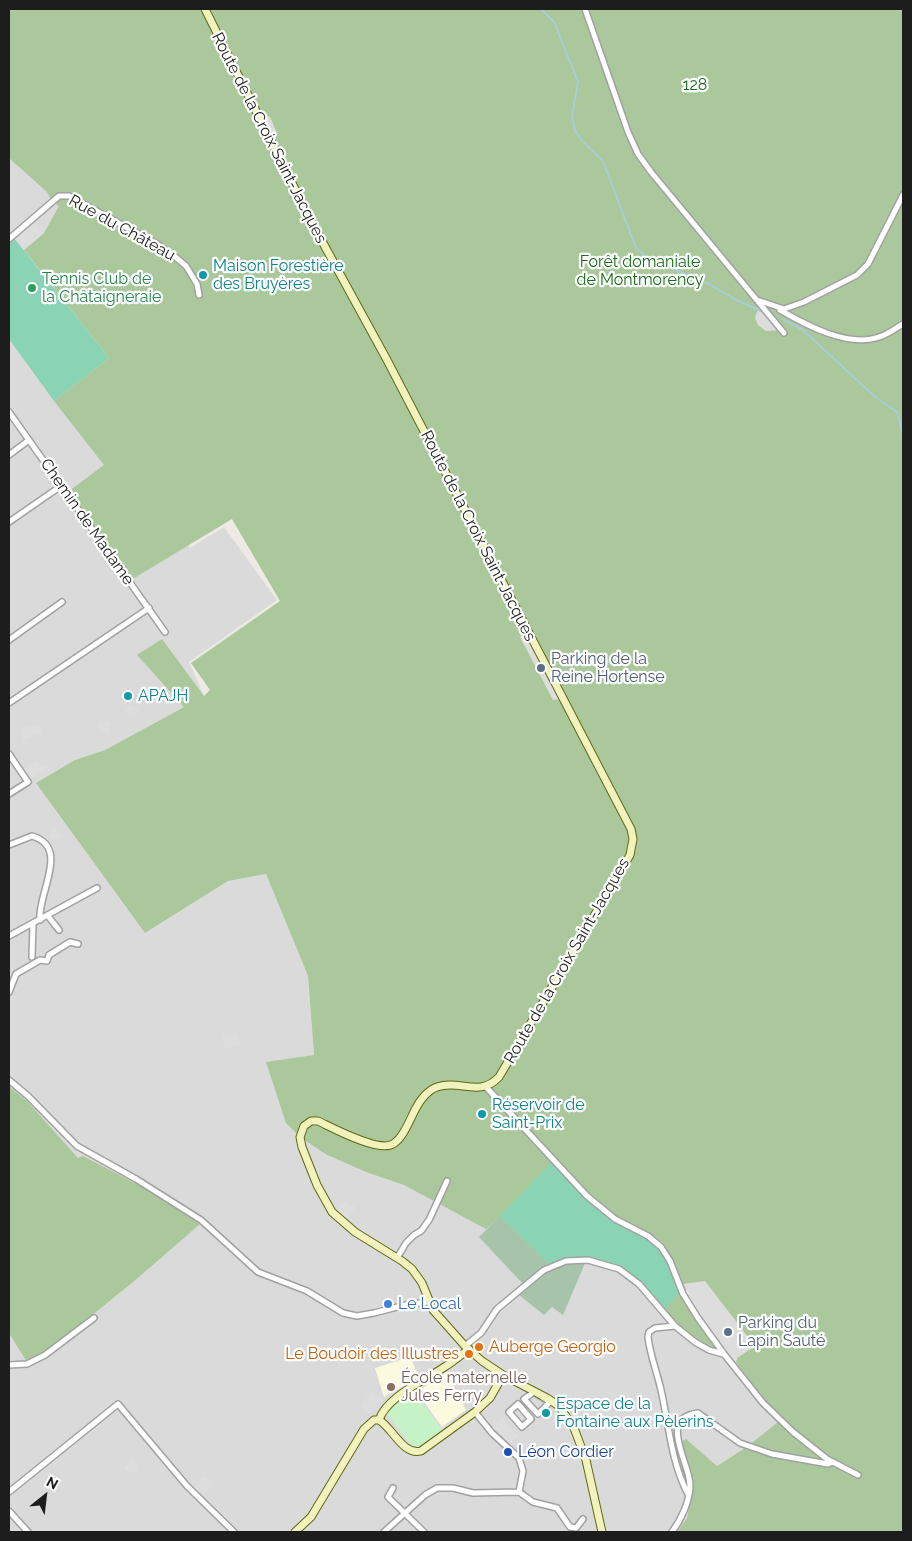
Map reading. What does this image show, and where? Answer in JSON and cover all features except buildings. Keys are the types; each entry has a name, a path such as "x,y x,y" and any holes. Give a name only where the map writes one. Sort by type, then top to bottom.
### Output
{"street":[{"name":"Route de la Croix Saint-Jacques","path":"205,9 324,246 396,377 631,829 633,838 630,854 499,1077 486,1087"},
{"path":"585,9 628,132 638,154 784,333"},
{"path":"773,307 784,309 804,302 858,275 868,264 903,195"},
{"name":"Rue du Château","path":"9,238 59,196 69,196 157,244 173,255 186,266 197,284 200,295"},
{"path":"756,300 839,338 870,339 880,337 903,324"},
{"name":"Chemin de Madame","path":"9,412 165,632"},
{"path":"9,455 29,440"},
{"path":"9,522 61,486"},
{"path":"9,640 62,602"},
{"path":"9,703 149,608"},
{"path":"9,754 28,782 9,794"},
{"path":"9,845 32,836 42,840 47,847 52,865 41,903 40,920"},
{"path":"9,936 97,888"},
{"path":"48,916 60,930"},
{"path":"32,924 32,957"},
{"path":"9,992 16,974 40,960 47,961 49,955 70,942 78,944"},
{"path":"9,1080 28,1096 77,1146 136,1179 201,1220 258,1272 307,1291 343,1313 357,1316 405,1305 429,1302"},
{"path":"602,1532 590,1477 574,1428 559,1406 482,1361 433,1310 422,1283 408,1265 355,1232 332,1212 317,1185 302,1147 301,1132 307,1123 318,1122 361,1140 386,1146 391,1145 400,1137 424,1096 439,1086 486,1087 587,1196 615,1219 648,1236 661,1248 670,1261 683,1294 724,1354 763,1404 794,1432 833,1462 858,1475"},
{"path":"397,1258 406,1243 421,1231 429,1220 447,1181"},
{"path":"379,1420 382,1411 406,1391 448,1365 481,1333 497,1309 544,1270 558,1263 570,1260 595,1261 620,1269 639,1284 675,1326 695,1342 709,1350 724,1354"},
{"path":"9,1366 27,1364 45,1355 94,1318"},
{"path":"675,1326 655,1328 649,1332 648,1337 661,1389 670,1445 688,1495"},
{"path":"297,1532 311,1517 364,1429 374,1420 384,1423 406,1448 417,1452 475,1412 490,1398 503,1375"},
{"path":"534,1392 550,1402 538,1414 524,1400 534,1392"},
{"path":"9,1492 118,1404 187,1486 234,1532"},
{"path":"518,1404 531,1419 522,1427 509,1412 518,1404"},
{"path":"475,1412 492,1433 519,1458 523,1471 519,1492"},
{"path":"672,1532 679,1523 690,1486 686,1461 679,1448 677,1434 681,1422 691,1414 698,1413 740,1443 772,1454 828,1464 833,1462"},
{"path":"392,1488 388,1497 424,1532"},
{"path":"384,1532 425,1495 437,1488 453,1488 473,1493 519,1492 533,1502 557,1508 570,1527 576,1528 583,1519"},
{"path":"9,1511 25,1531"}],"shaded area":[{"path":"261,114 270,117 277,133 274,139"},
{"path":"9,152 114,214 118,443 190,548 224,527 277,600 189,662 204,696 105,750 75,760 145,933 228,881 266,874 308,976 314,1055 267,1063 327,1155 366,1172 442,1188 562,1260 624,1262 727,1349 779,1421 748,1446 717,1466 686,1439 691,1496 687,1518 677,1532 9,1532"},
{"path":"33,221 44,233 24,250 14,238"},
{"path":"759,305 780,330 766,331 758,325 755,318"},
{"name":"Parking de la Reine Hortense","path":"526,632 562,699 553,700 520,637"},
{"path":"129,705 139,710 134,718 125,713"},
{"path":"102,718 112,723 108,733 96,727"},
{"path":"39,724 42,734 36,734 23,741 20,729"},
{"path":"37,760 42,766 46,765 48,768 28,781 22,771"},
{"path":"55,826 61,837 53,841 48,835"},
{"path":"237,1033 241,1045 225,1049 222,1036"},
{"path":"343,1202 356,1207 347,1219 336,1211"},
{"path":"500,1216 551,1266 523,1284 479,1237"},
{"path":"564,1262 585,1263 563,1315 552,1307 544,1315 518,1294 542,1273"},
{"name":"Parking du Lapin Sauté","path":"705,1281 755,1346 733,1361 703,1319 683,1284"},
{"name":"École maternelle Jules Ferry","path":"410,1357 419,1377 384,1397 375,1368"},
{"path":"446,1372 466,1410 442,1427 417,1392"},
{"path":"372,1391 383,1399 370,1414 360,1406"},
{"path":"503,1418 518,1436 508,1446 492,1427"},
{"path":"133,1459 139,1467 130,1474 124,1467"},
{"path":"205,1476 214,1485 203,1496 194,1487"}],"green space":[{"name":"Forêt domaniale de Montmorency","path":"9,9 903,9 903,1532 677,1532 687,1518 691,1496 673,1447 686,1439 717,1466 748,1446 779,1421 736,1362 743,1339 700,1285 682,1291 724,1354 709,1350 675,1326 639,1284 619,1269 595,1261 551,1266 500,1217 486,1229 404,1185 366,1172 327,1155 300,1137 286,1123 266,1062 314,1055 308,976 266,874 228,881 145,933 36,783 75,760 105,750 184,707 137,655 162,639 204,696 210,690 191,663 280,601 232,519 131,580 69,491 104,465 54,401 109,358 24,250 44,233 59,206 52,202 47,192 9,158"},
{"name":"Tennis Club de la Châtaigneraie","path":"14,238 109,358 54,401 9,339 9,243"},
{"path":"9,1086 26,1100 78,1158 83,1156 146,1189 200,1224 139,1277 43,1355 27,1362 9,1333"},
{"path":"553,1161 615,1220 648,1236 660,1248 669,1261 681,1291 662,1312 639,1284 619,1269 577,1259 551,1266 500,1216"},
{"path":"414,1391 442,1430 418,1447 413,1447 387,1414 389,1410"}],"waterway":[{"path":"541,9 554,22 578,82 572,116 575,131 583,142 603,161 636,248 649,259 709,284 736,300 763,312"},
{"path":"783,319 803,330 874,396 897,412 903,436"}],"place":[{"name":"Maison Forestière des Bruyères","path":"203,275"},
{"name":"Tennis Club de la Châtaigneraie","path":"32,288"},
{"name":"Parking de la Reine Hortense","path":"541,668"},
{"name":"APAJH","path":"128,696"},
{"name":"Réservoir de Saint-Prix","path":"482,1114"},
{"name":"Le Local","path":"388,1304"},
{"name":"Parking du Lapin Sauté","path":"728,1332"},
{"name":"Auberge Georgio","path":"479,1347"},
{"name":"Le Boudoir des Illustres","path":"469,1354"},
{"name":"École maternelle Jules Ferry","path":"391,1387"},
{"name":"Espace de la Fontaine aux Pèlerins","path":"546,1413"},
{"name":"Léon Cordier","path":"508,1452"}],"park label":[{"name":"128","path":"695,85"}]}
